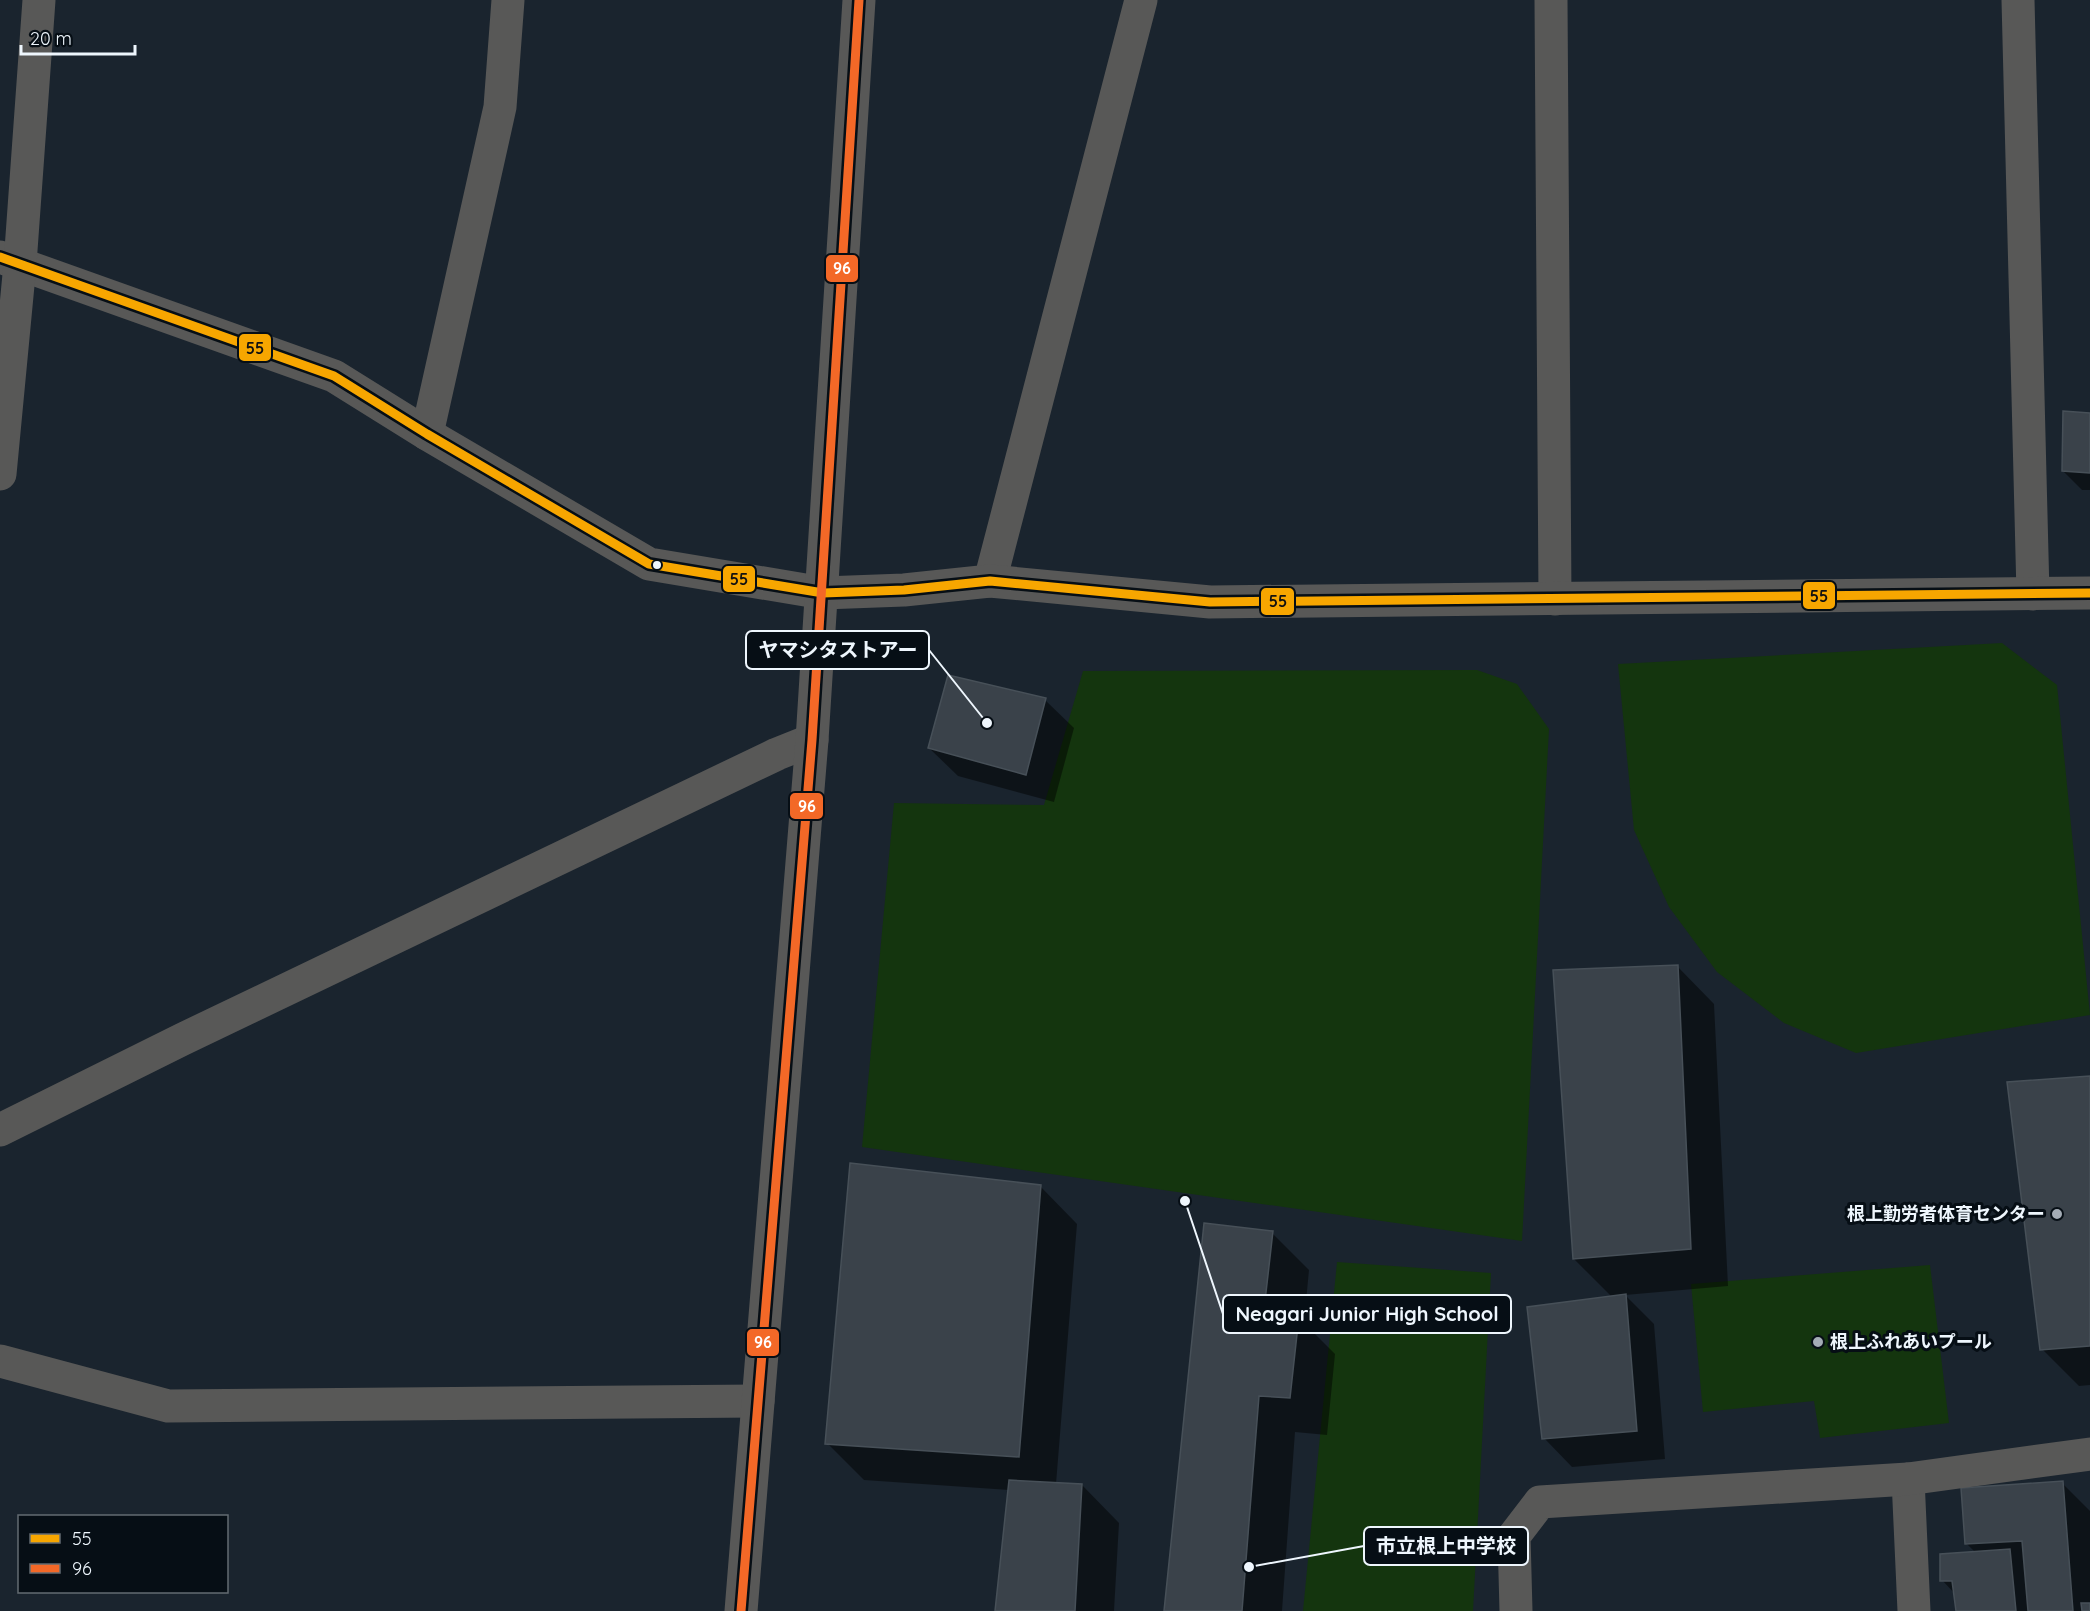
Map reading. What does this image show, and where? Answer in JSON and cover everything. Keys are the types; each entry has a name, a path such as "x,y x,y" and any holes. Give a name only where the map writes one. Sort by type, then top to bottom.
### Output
{"street":[{"path":"0,474 10,260 39,0"},
{"path":"427,434 500,107 508,0"},
{"path":"741,1611 813,740 860,0"},
{"path":"990,581 1141,0"},
{"path":"1551,0 1555,599"},
{"path":"2018,0 2033,594"},
{"path":"10,260 334,376 427,434 649,564 823,593 904,590 990,581 1210,603 2090,593"},
{"path":"0,1130 194,1034 766,759 813,740"},
{"path":"0,1361 168,1406 758,1401"},
{"path":"1516,1611 1514,1536 1540,1502 1908,1479 2090,1454"},
{"path":"1908,1479 1914,1611"}],"green space":[{"path":"2002,643 2057,685 2090,1015 1856,1053 1784,1023 1717,972 1669,907 1634,830 1618,664"},
{"path":"1477,670 1517,684 1549,729 1522,1241 862,1147 894,803 1044,805 1083,671"},
{"path":"1337,1262 1491,1273 1473,1611 1303,1611"},
{"name":"根上ふれあいプール","path":"1930,1265 1949,1423 1820,1438 1814,1401 1703,1412 1691,1284"}],"building":[{"path":"2063,411 2090,413 2090,473 2062,471"},
{"path":"948,675 1046,698 1026,775 928,748"},
{"path":"1678,965 1691,1249 1573,1259 1553,970"},
{"name":"根上勤労者体育センター","path":"2090,1076 2090,1346 2040,1350 2007,1082"},
{"path":"850,1163 1041,1185 1019,1457 825,1444"},
{"path":"1204,1223 1273,1231 1264,1310 1299,1316 1290,1398 1259,1396 1242,1611 1164,1611"},
{"path":"1626,1294 1637,1431 1542,1439 1527,1307"},
{"path":"1009,1480 1082,1484 1075,1611 995,1611"},
{"path":"2063,1481 2073,1611 2028,1611 2022,1541 1965,1544 1961,1488"},
{"path":"2010,1549 2016,1611 1956,1611 1952,1581 1940,1581 1940,1554"},
{"path":"2081,1603 2090,1603 2090,1611 2082,1611"}],"transit line":[{"name":"96","path":"741,1611 812,740 859,0"},
{"name":"55","path":"0,257 334,376 427,434 649,564 823,593 904,590 990,581 1210,602 2090,593"}],"place":[{"name":"ヤマシタストアー","path":"987,723"},
{"name":"Neagari Junior High School","path":"1185,1201"},
{"name":"根上勤労者体育センター","path":"2057,1214"},
{"name":"根上ふれあいプール","path":"1818,1342"},
{"name":"市立根上中学校","path":"1249,1567"}]}
